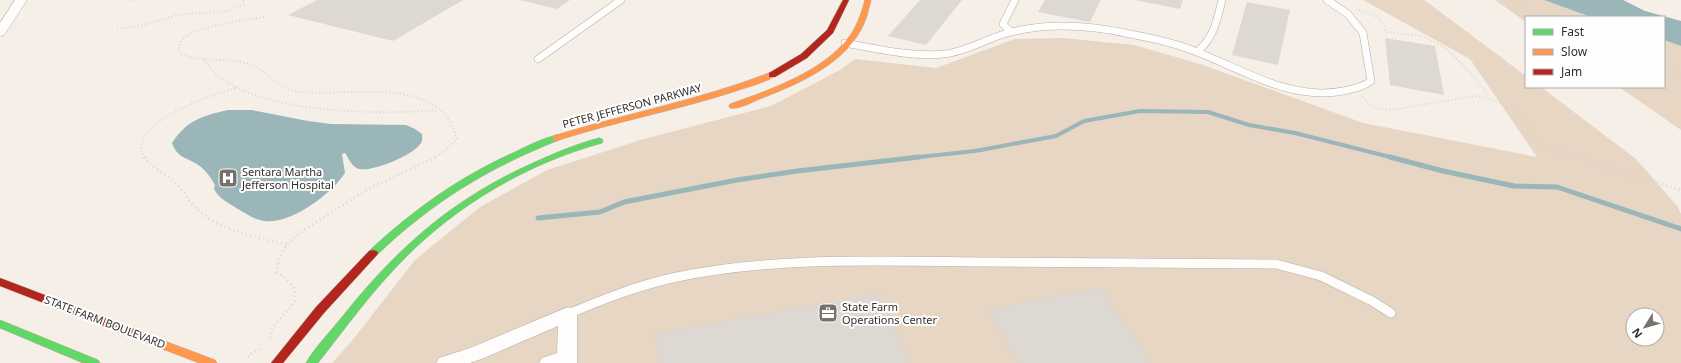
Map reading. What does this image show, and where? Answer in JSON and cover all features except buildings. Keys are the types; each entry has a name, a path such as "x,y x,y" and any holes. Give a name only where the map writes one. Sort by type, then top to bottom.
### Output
{"street":[{"path":"0,32 21,0"},
{"name":"PETER JEFFERSON PARKWAY","path":"277,363 315,316 370,254 395,231 435,200 474,175 517,154 584,129 708,99 748,86 796,61 814,48 829,33 842,15 846,0"},
{"path":"726,108 762,96 790,84 835,54 851,38 864,18 868,0"},
{"path":"312,363 400,258 424,235 492,186 531,166 591,143 606,139"},
{"name":"STATE FARM BOULEVARD","path":"0,282 211,363"},
{"path":"560,362 568,314"},
{"path":"446,363 477,353 568,314"},
{"path":"0,324 94,363"}],"lane":[{"path":"538,59 622,0"},
{"path":"1011,32 1003,24 1015,0"},
{"path":"1197,52 1206,46 1211,36 1222,0"},
{"path":"845,43 906,54 941,55 965,49 1022,29 1072,26 1147,37 1197,52 1289,90 1311,94 1342,92 1367,85 1371,81 1363,33 1348,14 1327,0"},
{"path":"568,314 607,297 635,288 684,276 753,265 919,262 1276,264 1321,276 1372,301 1391,313"}],"path":[{"path":"130,1 134,0"},
{"path":"117,29 144,25 176,15 220,14 229,12 244,4 243,0"},
{"path":"1506,0 1543,16"},
{"path":"1354,8 1380,18 1386,32 1423,36 1446,48 1476,79 1488,96"},
{"path":"248,357 253,352 267,344 274,326 291,306 296,295 293,286 277,272 277,264 288,245 304,229 367,189 423,165 448,150 457,139 455,127 440,110 426,101 411,95 389,92 311,94 291,90 278,85 253,66 188,58 180,53 179,46 183,39 195,32 264,17"},
{"path":"204,60 218,75 238,87 274,101 335,110 398,113 440,110"},
{"path":"1665,67 1681,74"},
{"path":"238,87 186,106 154,125 143,136 140,145 142,154 146,161 178,184 189,201 219,226 235,232 288,245"},
{"path":"1353,89 1360,94 1369,106 1384,110 1406,108 1474,96 1488,96 1503,103 1523,120 1529,127 1528,136 1552,150 1681,190"}],"shaded area":[{"path":"1363,0 1424,0 1525,75 1525,88 1542,88 1636,159 1677,206 1681,214 1681,363 332,363 351,342 415,260 480,207 547,170 644,139 771,106 840,70 855,59 936,68 1015,39 1063,38 1134,45 1200,64 1363,123 1537,157 1470,59"},
{"path":"1495,0 1544,0 1588,16 1525,16 1525,21"},
{"path":"1665,40 1681,46 1681,130 1620,88 1665,88"}],"water":[{"path":"1544,0 1623,0 1645,11 1663,16 1588,16"},
{"path":"1665,17 1681,21 1681,46 1665,40"},
{"path":"228,110 252,110 331,124 406,125 422,134 422,140 417,148 410,153 393,162 374,168 359,169 354,166 345,153 342,154 345,173 339,181 321,198 310,206 287,218 276,221 265,221 248,215 221,198 214,189 215,185 205,171 197,164 177,153 172,143 189,124 210,114"}],"waterway":[{"path":"915,158 975,151 1056,136 1084,121 1140,111 1208,112 1249,125 1295,133 1394,158"},
{"path":"915,158 919,157"},
{"path":"1390,157 1443,171 1514,186 1557,187 1681,229"},
{"path":"910,158 915,158"},
{"path":"538,218 600,212 624,202 737,180 797,171 915,158"}],"traffic: fast":[{"path":"373,253 414,217 458,185 506,159 556,138"},
{"path":"312,363 388,269 417,241 443,219 471,200 516,174 565,152 599,141"},
{"path":"0,324 94,363"}],"traffic: slow":[{"path":"733,106 775,91 796,81 816,70 835,56 850,40 861,22 868,0"},
{"path":"556,138 610,122 719,94 772,75"},
{"path":"146,338 211,363"}],"traffic: jam":[{"path":"772,75 804,56 830,31 846,0"},
{"path":"277,363 320,310 373,253"},
{"path":"0,282 146,338"}],"place":[{"name":"Sentara Martha Jefferson Hospital","path":"228,178"},
{"name":"State Farm Operations Center","path":"828,313"}]}
